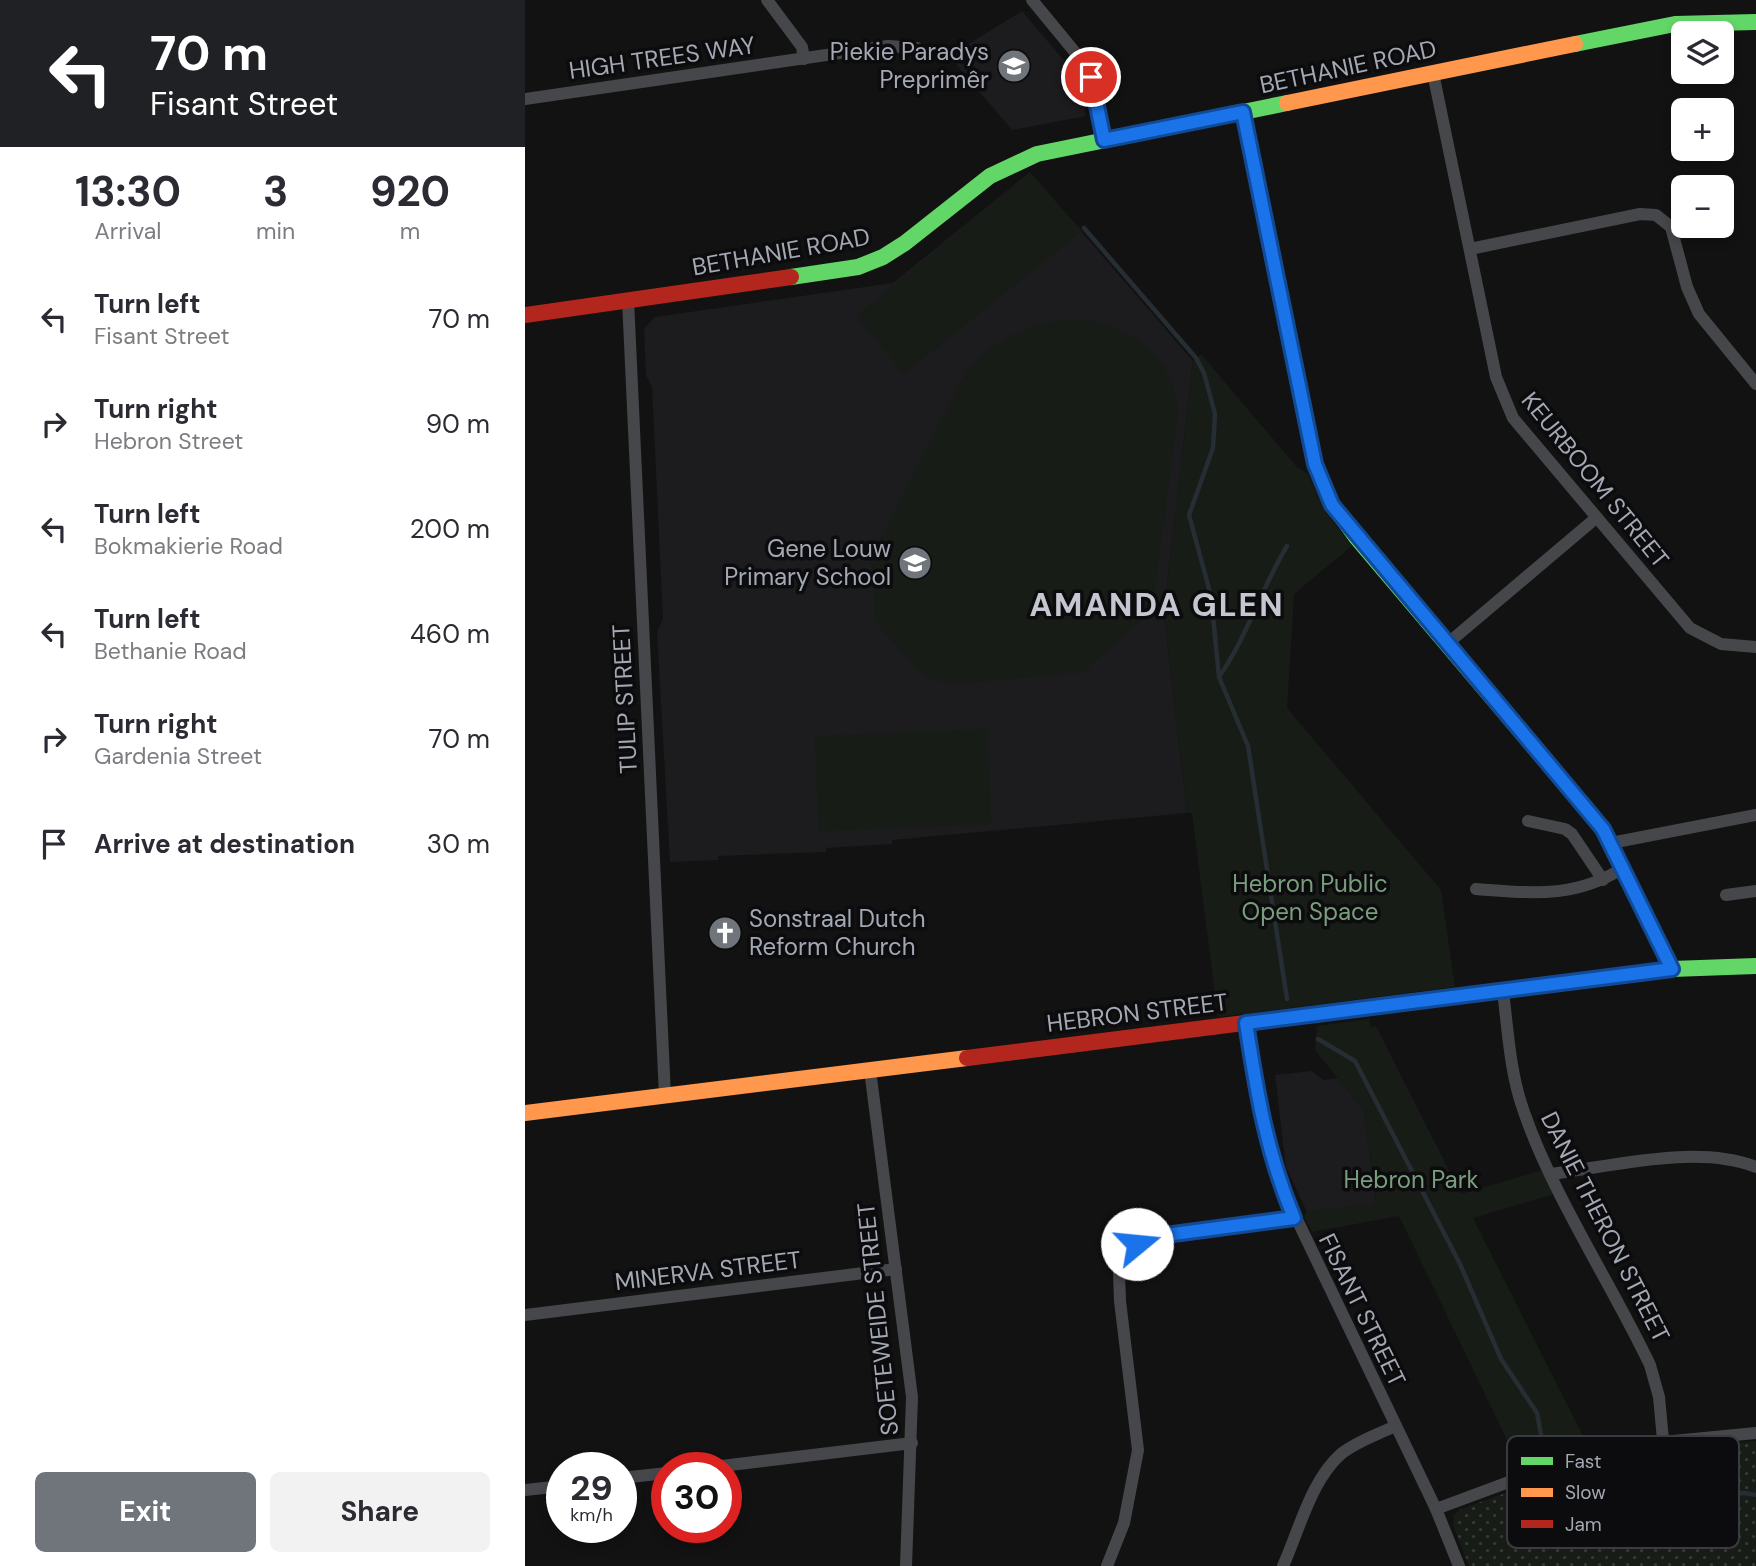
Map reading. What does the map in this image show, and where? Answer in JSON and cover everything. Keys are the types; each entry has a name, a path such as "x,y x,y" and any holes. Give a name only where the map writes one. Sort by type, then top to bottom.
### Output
{"street":[{"name":"HIGH TREES WAY","path":"767,0 802,47 804,59"},
{"path":"1033,0 1088,68 1104,140"},
{"name":"BETHANIE ROAD","path":"525,315 875,262 905,245 1008,166 1031,156 1675,24 1756,22"},
{"name":"HIGH TREES WAY","path":"525,99 888,46 917,48"},
{"name":"KEURBOOM STREET","path":"1433,73 1496,377 1505,403 1524,433 1690,628 1721,644 1756,647"},
{"path":"1243,112 1318,475 1341,518 1603,829 1672,969"},
{"path":"1470,249 1640,214 1661,217 1674,231 1687,287 1699,314 1756,384"},
{"name":"TULIP STREET","path":"628,300 665,1096"},
{"path":"1447,644 1596,518"},
{"path":"1611,843 1756,815"},
{"path":"1528,821 1569,831 1603,880"},
{"path":"1476,889 1541,894 1583,888 1623,868"},
{"path":"1726,895 1756,891"},
{"name":"HEBRON STREET","path":"525,1113 1672,969 1756,966"},
{"name":"DANIE THERON STREET","path":"1503,991 1519,1096 1551,1174 1650,1365 1660,1397 1663,1436"},
{"name":"FISANT STREET","path":"1246,1023 1270,1157 1294,1218 1436,1508 1458,1566"},
{"name":"SOETEWEIDE STREET","path":"870,1070 912,1397 906,1566"},
{"path":"1551,1174 1697,1157 1733,1160 1756,1167"},
{"path":"1107,1566 1124,1523 1138,1450 1119,1301 1119,1272 1126,1256 1137,1244 1158,1236 1294,1218"},
{"name":"MINERVA STREET","path":"525,1315 896,1269"},
{"path":"1283,1566 1321,1480 1332,1463 1353,1445 1395,1426"},
{"path":"1716,1436 1756,1433"},
{"path":"742,1464 912,1443"},
{"path":"1436,1508 1507,1482"},
{"path":"525,1490 546,1488"}],"shaded area":[{"name":"Piekie Paradys Preprimêr","path":"1022,11 1078,77 1086,116 1012,130 949,56"},
{"name":"Gene Louw Primary School","path":"1030,172 1193,361 1164,612 1187,813 892,840 892,844 826,848 826,852 718,856 718,860 670,862 657,632 663,619 652,387 646,375 644,329 655,317 893,283"},
{"path":"1312,1071 1323,1080 1338,1078 1364,1110 1376,1204 1307,1212 1286,1167 1275,1075"}],"green space":[{"path":"1030,173 1082,231 904,374 856,316"},
{"path":"1084,320 1120,330 1149,349 1169,376 1175,394 1178,413 1152,611 1083,672 955,684 924,677 876,623 871,558 967,370 992,347 1019,332 1050,322"},
{"name":"Hebron Public Open Space","path":"1201,354 1296,466 1308,474 1326,513 1352,546 1294,594 1287,708 1441,890 1455,987 1218,1017 1192,813 1187,813 1164,612 1193,361"},
{"path":"987,729 991,824 819,831 815,736"},
{"name":"Hebron Park","path":"1369,1019 1371,1027 1376,1026 1461,1194 1543,1170 1554,1194 1473,1218 1583,1436 1507,1436 1507,1440 1399,1216 1312,1232 1304,1216 1307,1212 1376,1203 1364,1110 1315,1050 1317,1026"},
{"path":"1756,1441 1756,1566 1469,1566 1453,1525 1454,1515 1461,1509 1507,1493 1507,1548 1739,1548 1739,1443"}],"waterway":[{"path":"1084,228 1196,358 1204,373 1215,414 1213,448 1189,515 1211,596 1219,677 1248,746 1287,999"},
{"path":"1219,677 1238,646 1287,546"},
{"path":"1318,1039 1355,1061 1460,1264 1501,1359 1537,1413 1541,1436"},
{"path":"1739,1493 1756,1495"}],"traffic: fast":[{"path":"1575,44 1675,24 1756,22"},
{"path":"791,277 858,267 883,257 905,243 990,176 1037,154 1287,103"},
{"path":"1315,464 1332,504 1356,537 1603,829 1672,969"},
{"path":"1619,976 1672,969 1756,966"}],"traffic: slow":[{"path":"1287,103 1575,44"},
{"path":"1308,1015 1619,976"},
{"path":"525,1113 967,1058"}],"traffic: jam":[{"path":"1243,112 1315,464"},
{"path":"525,315 791,277"},
{"path":"967,1058 1308,1015"}],"place":[{"name":"Piekie Paradys Preprimêr","path":"1014,66"},
{"name":"Gene Louw Primary School","path":"915,563"},
{"name":"Sonstraal Dutch Reform Church","path":"725,933"}],"district":[{"name":"AMANDA GLEN","path":"1157,605"}],"route":[{"path":"1091,77 1104,140 1243,112 1315,464 1324,490 1356,537 1603,829 1672,969 1246,1023 1270,1157 1294,1218 1151,1237 1137,1244"}]}
